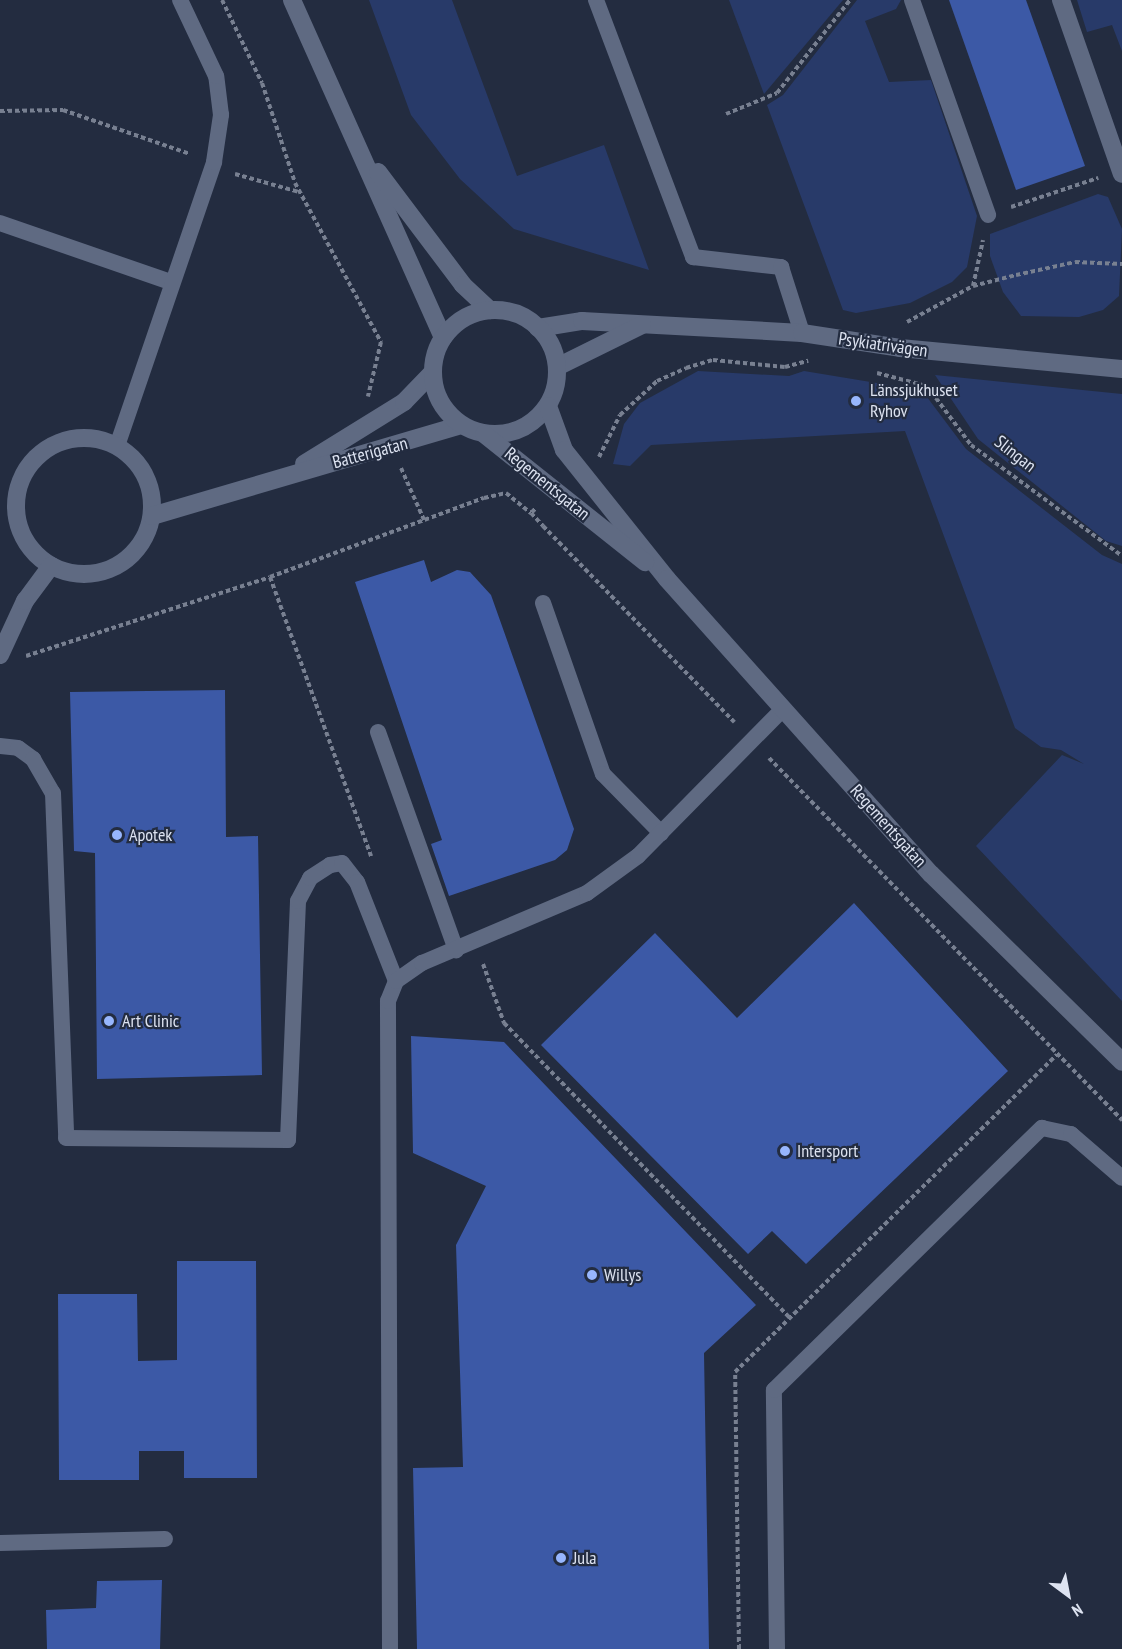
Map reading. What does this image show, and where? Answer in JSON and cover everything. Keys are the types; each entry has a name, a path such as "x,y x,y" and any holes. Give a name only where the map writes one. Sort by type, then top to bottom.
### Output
{"street":[{"path":"292,0 443,338"},
{"path":"1061,0 1122,174"},
{"path":"359,146 463,285 490,310"},
{"path":"490,310 516,314 538,327 557,367 548,406 520,429 484,434 461,424 446,411 432,373 443,338 455,324 490,310"},
{"name":"Psykiatrivägen","path":"538,327 582,321 802,333 900,348 1122,369"},
{"name":"Psykiatrivägen","path":"557,367 645,324"},
{"name":"Batterigatan","path":"278,478 379,419 432,373"},
{"name":"Regementsgatan","path":"548,406 564,450 667,579 931,874 1122,1062"},
{"name":"Batterigatan","path":"152,516 391,447 461,424"},
{"name":"Regementsgatan","path":"484,434 667,579"},
{"path":"97,439 117,446 145,476 152,516 132,555 114,567 72,574 51,566 21,534 9,489 56,444 97,439"},
{"path":"1,653 25,601 51,566"}],"lane":[{"path":"117,446 170,282 214,162 221,115 216,76 180,0"},
{"path":"596,0 693,257 781,267 802,333"},
{"path":"912,0 988,215"},
{"path":"0,223 170,282"},
{"path":"543,603 603,774 661,833"},
{"path":"390,1649 388,1001 396,981 422,963 587,893 661,833 783,709"},
{"path":"378,732 456,950"},
{"path":"0,746 18,748 33,759 52,793 66,1138 288,1140 298,901 310,879 330,865 342,863 357,882 396,981"},
{"path":"777,1649 774,1390 1042,1128 1071,1134 1122,1178"},
{"path":"0,1543 165,1539"}],"path":[{"path":"222,0 262,83 295,183 381,342 366,390 379,419"},
{"path":"726,114 777,93 850,0"},
{"path":"0,111 63,110 118,131"},
{"path":"1121,170 988,215 973,286 1075,262 1122,264"},
{"name":"Slingan","path":"895,378 927,386 972,446 1122,556"},
{"path":"391,447 424,520"},
{"path":"1,653 33,658 506,493 531,513"},
{"path":"270,577 375,869"},
{"path":"476,942 504,1023 790,1318"}],"shaded area":[{"path":"369,0 452,0 517,176 604,145 649,270 514,229 460,179 411,115"},
{"path":"729,0 843,0 764,94"},
{"path":"857,0 901,0 896,9 865,21 889,82 931,80 977,216 967,267 952,282 910,303 856,313 843,310 767,105 783,95"},
{"path":"1077,0 1122,0 1122,51 1112,25 1087,32"},
{"path":"1098,194 1108,197 1122,229 1119,296 1103,310 1079,317 1021,316 1003,292 990,256 990,234"},
{"path":"698,371 789,376 804,371 913,389 927,397 966,449 1102,555 1122,564 1122,1001 976,846 1062,755 1084,764 1061,750 1041,747 1015,728 905,431 651,445 630,466 613,464 624,424 640,403"},
{"path":"935,375 1122,394 1122,546 1106,541 978,439"}],"building":[{"path":"949,0 1026,0 1085,166 1016,190"},
{"path":"424,560 431,582 457,570 470,572 491,595 574,829 567,850 555,860 449,896 431,844 442,840 355,582"},
{"path":"225,690 226,837 258,836 262,1075 97,1079 95,853 74,851 70,692"},
{"name":"Intersport","path":"854,903 1008,1071 806,1264 772,1231 748,1254 541,1045 655,933 737,1018"},
{"name":"Willys","path":"411,1036 504,1042 756,1305 704,1353 709,1649 417,1649 413,1468 463,1467 456,1245 486,1186 413,1153"},
{"path":"177,1261 256,1261 257,1478 184,1478 184,1451 139,1451 139,1480 59,1480 58,1294 137,1294 138,1361 177,1360"},
{"path":"162,1580 160,1649 47,1649 46,1610 96,1608 97,1581"}],"place":[{"name":"Länssjukhuset Ryhov","path":"856,401"},
{"name":"Apotek","path":"117,835"},
{"name":"Art Clinic","path":"109,1021"},
{"name":"Intersport","path":"785,1151"},
{"name":"Willys","path":"592,1275"},
{"name":"Jula","path":"561,1558"}]}
